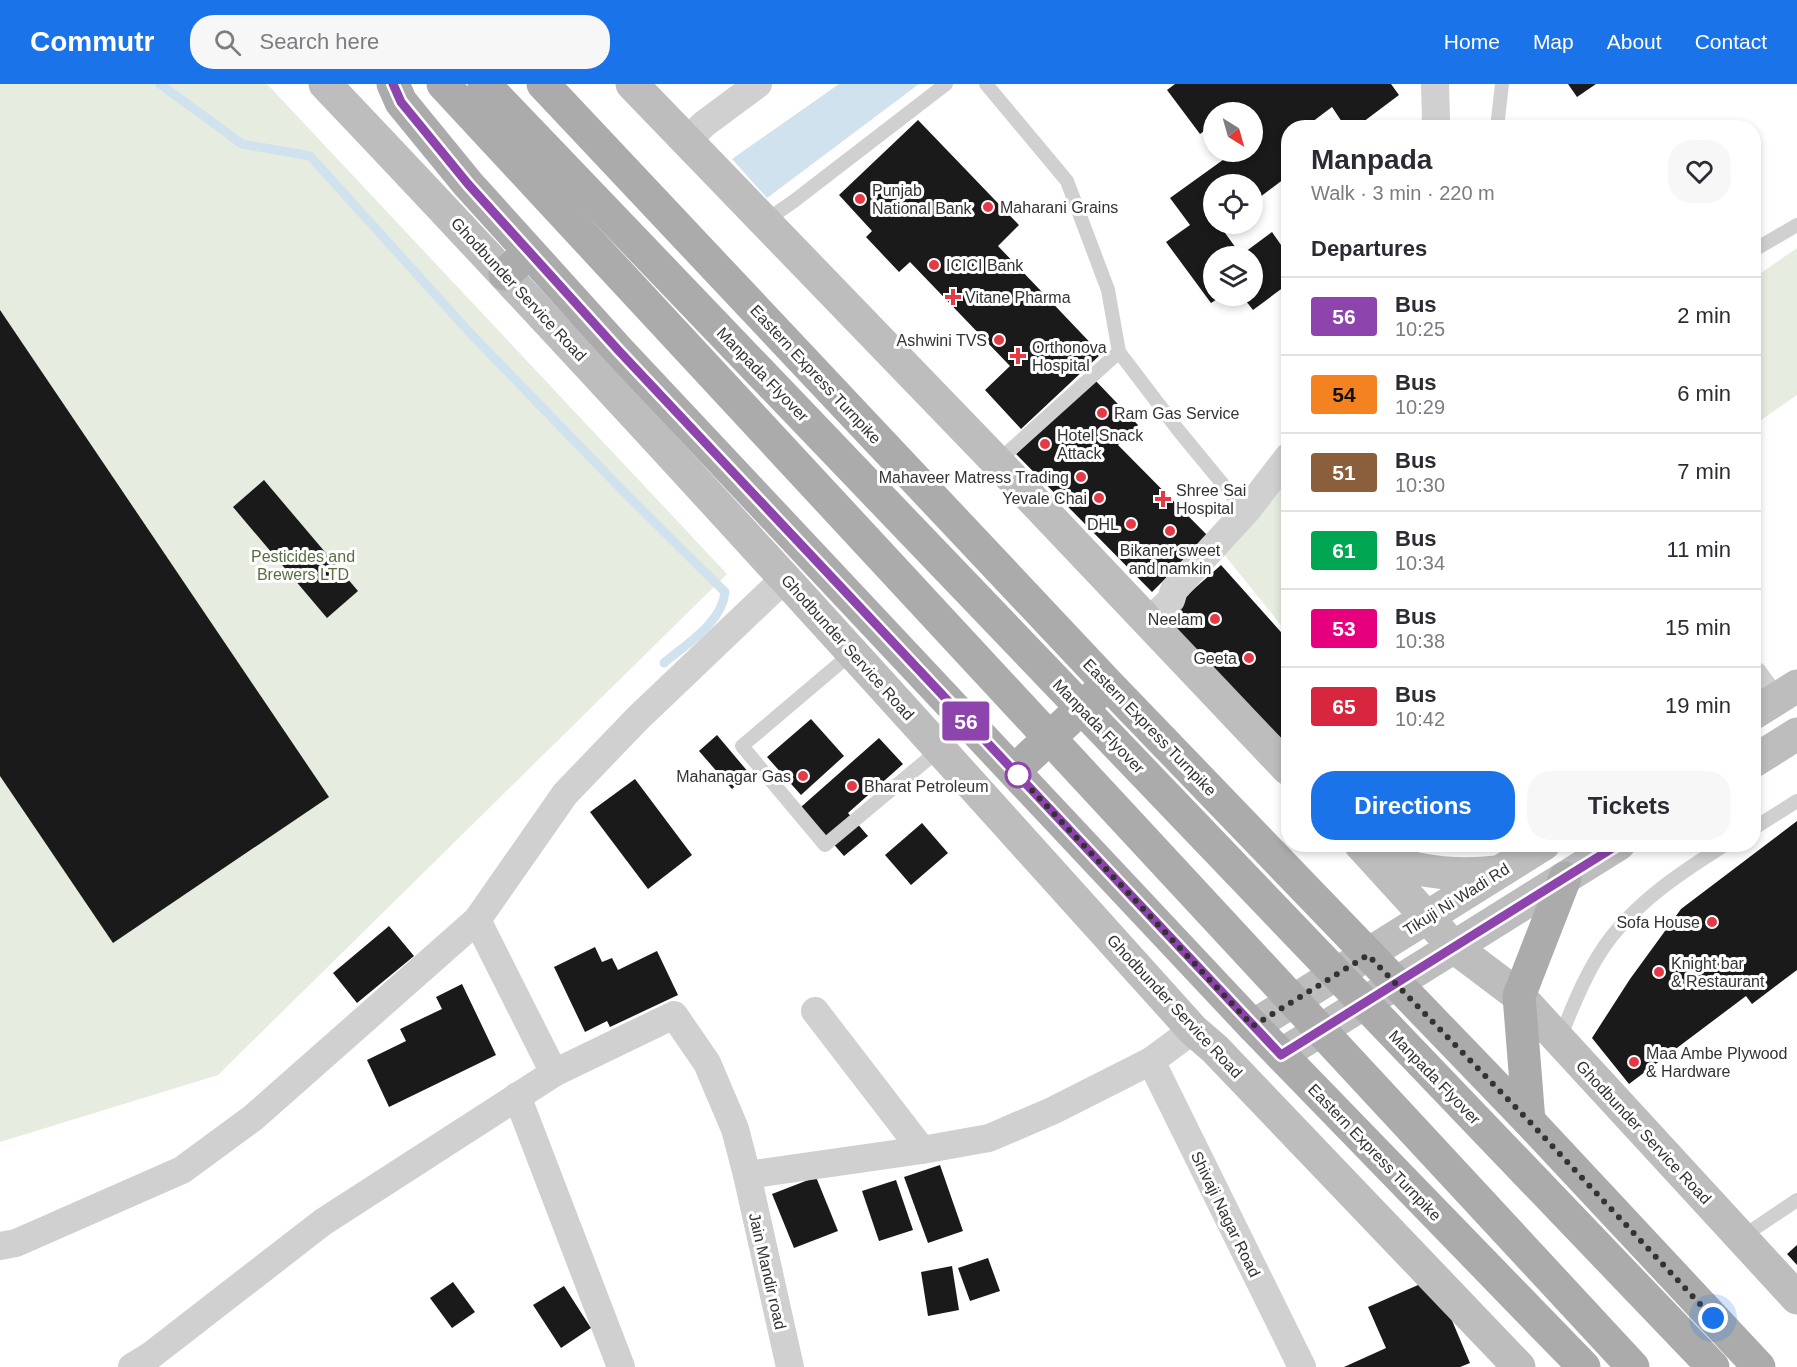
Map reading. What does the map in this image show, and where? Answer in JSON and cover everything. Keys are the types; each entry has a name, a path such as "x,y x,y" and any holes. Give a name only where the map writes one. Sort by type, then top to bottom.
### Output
{"main road":[{"name":"Eastern Express Turnpike","path":"393,84 401,102 468,184 619,351 1253,1026 1584,1367"},
{"path":"443,84 1633,1367"},
{"name":"Manpada Flyover","path":"484,84 1713,1367"},
{"name":"Eastern Express Turnpike","path":"543,84 1108,684 1529,1121 1759,1367"},
{"path":"505,274 529,252"},
{"path":"1014,771 1108,684"},
{"path":"1529,1121 1519,996 1565,878"}],"street":[{"name":"Ghodbunder Service Road","path":"325,84 786,577 1193,1030 1215,1049 1519,1367"},
{"path":"632,84 997,462 1281,763"},
{"path":"687,141 704,124 759,84"},
{"path":"1435,84 1436,120"},
{"path":"1144,618 1163,593 1174,590 1248,510 1281,466"},
{"path":"0,1246 16,1243 182,1170 254,1117 477,920 565,794 638,719 786,577"},
{"path":"1761,684 1774,700"},
{"path":"1761,757 1797,734"},
{"name":"Ghodbunder Service Road","path":"1367,852 1454,947 1519,996 1797,1298"},
{"path":"1370,852 1393,864 1437,873 1474,875 1501,871"},
{"name":"Tikuji Ni Wadi Rd","path":"1253,1026 1531,852"},
{"path":"1281,1055 1606,852"},
{"path":"146,1363 323,1222 554,1073 477,920"},
{"path":"814,1011 922,1150"},
{"name":"Jain Mandir road","path":"554,1073 674,1015 707,1063 735,1129 790,1367"},
{"path":"747,1175 989,1138 1052,1112 1151,1061 1193,1030"},
{"name":"Shivaji Nagar Road","path":"1151,1061 1302,1367"},
{"path":"517,1096 621,1367"}],"lane":[{"path":"764,222 946,84"},
{"path":"986,84 1067,181 1108,290 1119,352 1179,431 1235,499 1248,510"},
{"path":"1498,120 1502,84"},
{"path":"1761,246 1797,225"},
{"path":"997,462 1119,352"},
{"path":"853,652 742,746 825,846 940,749"},
{"path":"1761,824 1797,801"},
{"path":"1559,1040 1574,1003 1611,937 1658,891 1683,871 1713,852"},
{"path":"1741,1238 1797,1200"}],"green space":[{"name":"Pesticides and Brewers LTD","path":"0,84 267,84 727,574 218,1075 0,1142"},
{"path":"1797,248 1797,395 1761,420 1761,273"},
{"path":"1281,486 1281,625 1223,553"}],"water":[{"path":"839,84 919,84 767,198 732,159"}],"building":[{"path":"1175,84 1391,84 1399,95 1366,120 1341,120 1332,107 1315,120 1281,120 1281,181 1263,195 1263,174 1203,174 1220,162 1263,162 1263,102 1203,102 1203,132 1200,134 1167,90"},
{"path":"1568,84 1596,84 1577,97"},
{"path":"918,120 1019,225 998,246 1101,354 1021,429 985,390 1010,366 910,262 899,272 866,237 872,231 839,195"},
{"path":"1203,174 1203,234 1226,234 1234,246 1203,246 1203,292 1166,242 1190,225 1170,198"},
{"path":"1272,232 1281,245 1281,289 1263,303 1263,246 1253,246"},
{"path":"0,310 329,797 113,943 0,776"},
{"path":"1093,378 1138,425 1118,445 1208,536 1152,592 1016,454"},
{"path":"264,480 358,591 327,618 233,507"},
{"path":"1221,565 1281,632 1281,738 1159,620"},
{"name":"Mahanagar Gas","path":"811,719 844,756 801,795 767,757"},
{"path":"717,735 749,773 732,789 699,751"},
{"name":"Bharat Petroleum","path":"879,738 903,764 848,813 868,836 844,856 801,807"},
{"path":"635,779 692,855 648,889 590,812"},
{"path":"1797,821 1797,970 1752,1004 1746,996 1629,1084 1592,1038 1630,979 1681,909 1756,852 1761,852 1761,848"},
{"path":"922,823 948,853 911,885 885,855"},
{"path":"389,926 414,956 357,1003 333,973"},
{"path":"595,947 602,962 612,958 618,970 657,951 678,995 610,1027 607,1021 585,1032 554,967"},
{"path":"462,984 496,1055 389,1107 367,1060 406,1041 400,1029 442,1009 436,997"},
{"path":"940,1165 963,1231 928,1243 904,1177"},
{"path":"816,1177 838,1231 794,1248 772,1194"},
{"path":"896,1180 913,1230 879,1241 862,1191"},
{"path":"1797,1245 1797,1265 1787,1254"},
{"path":"988,1258 1000,1291 970,1301 958,1268"},
{"path":"952,1266 959,1310 928,1316 921,1272"},
{"path":"1434,1278 1470,1363 1460,1367 1344,1367 1386,1348 1368,1307"},
{"path":"453,1282 475,1312 452,1328 430,1298"},
{"path":"564,1286 591,1328 561,1348 533,1305"}],"waterway":[{"path":"160,84 242,144 310,156 471,334 725,592 717,614 710,623 664,663"}],"bus line":[{"name":"56","path":"393,84 401,102 468,184 619,351 1281,1055 1606,852"}],"place":[{"name":"Punjab National Bank","path":"860,199"},
{"name":"Maharani Grains","path":"988,207"},
{"name":"ICICI Bank","path":"934,265"},
{"name":"Vitane Pharma","path":"953,297"},
{"name":"Ashwini TVS","path":"999,340"},
{"name":"Orthonova Hospital","path":"1018,356"},
{"name":"Ram Gas Service","path":"1102,413"},
{"name":"Hotel Snack Attack","path":"1045,444"},
{"name":"Mahaveer Matress Trading","path":"1081,477"},
{"name":"Yevale Chai","path":"1099,498"},
{"name":"Shree Sai Hospital","path":"1163,499"},
{"name":"DHL","path":"1131,524"},
{"name":"Bikaner sweet and namkin","path":"1170,531"},
{"name":"Neelam","path":"1215,619"},
{"name":"Geeta","path":"1249,658"},
{"name":"Mahanagar Gas","path":"803,776"},
{"name":"Bharat Petroleum","path":"852,786"},
{"name":"Sofa House","path":"1712,922"},
{"name":"Knight bar & Restaurant","path":"1659,972"},
{"name":"Maa Ambe Plywood & Hardware","path":"1634,1062"}],"route":[{"path":"1018,775 1014,771 1253,1026 1368,955 1529,1121 1713,1318"}]}
